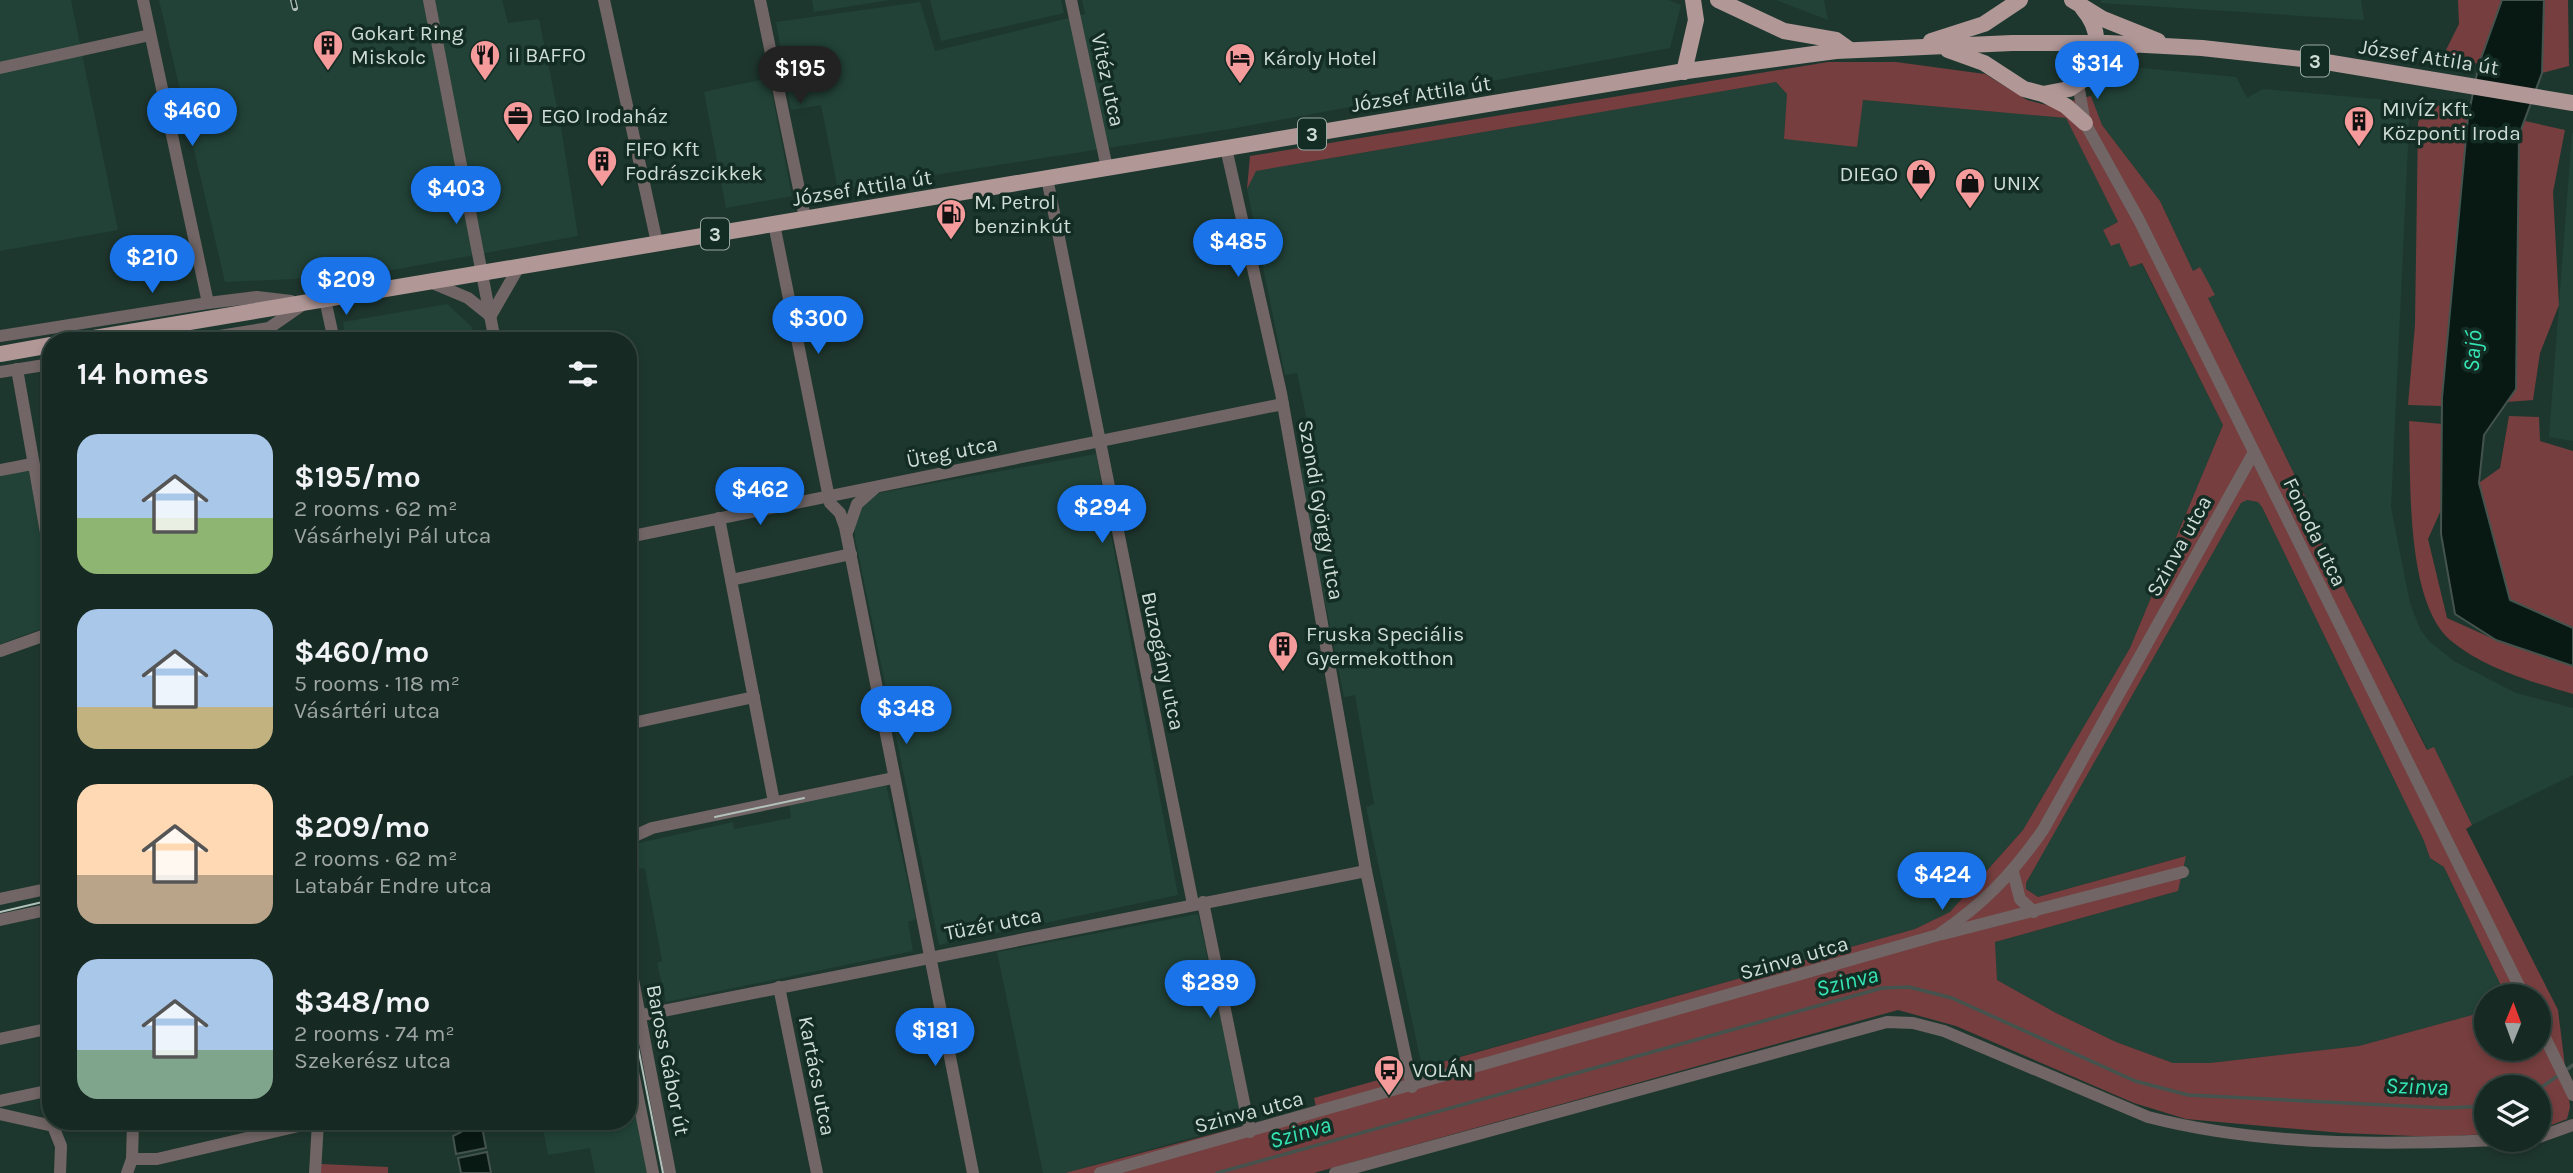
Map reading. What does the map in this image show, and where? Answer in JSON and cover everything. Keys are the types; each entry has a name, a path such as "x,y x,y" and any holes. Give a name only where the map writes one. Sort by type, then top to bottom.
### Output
{"main road":[{"path":"1684,72 1696,20 1693,0"},
{"path":"1718,0 1784,31 1836,40 1850,50"},
{"path":"1915,46 2000,16 2020,0"},
{"path":"2076,3 2094,27 2097,43 2092,66 2081,81"},
{"path":"2076,3 2171,46"},
{"path":"1696,20 1711,9 1733,8"},
{"path":"2000,16 1996,44 2006,76"},
{"name":"József Attila út","path":"130,332 1684,72 1850,50 1996,44 2097,43 2171,46 2320,61 2570,102"},
{"path":"2043,94 2056,93 2081,81 2136,44"},
{"path":"1936,46 1984,62 2024,89 2043,94 2066,106 2085,123"},
{"path":"0,354 42,347"}],"street":[{"path":"143,0 208,303"},
{"path":"429,0 493,332"},
{"path":"604,0 657,243"},
{"path":"760,0 805,218"},
{"name":"Vitéz utca","path":"1071,0 1107,168"},
{"path":"0,68 150,35"},
{"name":"Fonoda utca","path":"2081,81 2085,123 2122,187 2519,984"},
{"name":"Szondi György utca","path":"1226,148 1283,404 1366,871 1412,1087"},
{"name":"Buzogány utca","path":"1047,178 1098,442 1250,1132"},
{"path":"774,223 828,496 830,503 843,518 850,548 893,778 973,1173"},
{"path":"490,317 520,265"},
{"path":"430,282 480,304 490,317"},
{"path":"0,336 257,297 305,303"},
{"path":"325,299 332,332"},
{"path":"250,332 269,328 305,303"},
{"path":"0,372 42,365"},
{"path":"17,369 42,515"},
{"name":"Üteg utca","path":"637,535 1283,404"},
{"name":"Szinva utca","path":"1100,1173 1412,1087 1938,935 1989,897 2013,872 2043,831 2254,453"},
{"path":"0,470 32,464"},
{"path":"850,548 849,523 857,503 867,493 885,485"},
{"path":"719,518 774,802"},
{"path":"731,580 850,548"},
{"path":"0,651 42,636"},
{"path":"637,722 754,697"},
{"path":"637,835 652,828 893,778"},
{"name":"Tüzér utca","path":"637,1015 1366,871"},
{"path":"2013,872 2020,899 2034,912"},
{"path":"1938,935 2183,872"},
{"path":"0,899 42,890"},
{"path":"0,919 42,911"},
{"name":"Kartács utca","path":"779,987 817,1173"},
{"path":"1335,1173 1875,1024 1900,1022 1944,1031 2148,1117 2179,1125 2345,1143 2474,1140"},
{"name":"Baross Gábor út","path":"637,1029 670,1173"},
{"path":"0,1039 42,1030"},
{"path":"2552,1052 2573,1094"},
{"path":"0,1101 42,1092"},
{"name":"Baross Gábor út","path":"637,1092 653,1173"},
{"path":"0,1114 42,1123"},
{"path":"2551,1133 2573,1125"},
{"path":"55,1130 61,1146 60,1173"},
{"path":"127,1173 132,1159 132,1130"},
{"path":"132,1159 157,1159 282,1130"},
{"path":"315,1173 317,1130"}],"shaded area":[{"path":"0,0 71,0 118,230 0,251"},
{"path":"159,0 502,0 508,23 539,19 561,127 578,236 360,276 225,282"},
{"path":"812,0 890,0 814,12"},
{"path":"930,0 1061,0 1064,13 941,41"},
{"path":"1082,0 1668,0 1681,5 1670,48 1236,128 838,190 821,105 791,110 776,22 920,2 935,51 1085,14"},
{"path":"1776,0 1824,0 1828,20"},
{"path":"2101,0 2361,0 2364,20 2101,3"},
{"path":"2458,0 2502,0 2479,64 2443,56 2459,24"},
{"path":"2544,0 2568,0 2569,66 2542,73"},
{"path":"1828,62 1896,62 1985,74 2027,100 2050,106 2091,96 2102,125 2160,201 2193,271 2200,267 2215,295 2208,298 2306,498 2300,501 2427,750 2434,747 2472,825 2466,829 2545,984 2500,984 2444,867 2430,858 2262,507 2258,502 2247,500 2241,503 2026,883 2026,889 2038,897 2186,856 2178,891 1995,942 1997,980 2116,1042 2173,1063 2210,1063 2359,1046 2474,1015 2474,1061 2551,1061 2552,998 2558,1010 2570,1107 2567,1119 2551,1125 2551,1075 2474,1075 2474,1135 2437,1137 2342,1133 2186,1119 2134,1103 1956,1026 1898,1010 1314,1173 1065,1173 1316,1107 1314,1098 1915,929 1950,912 2023,830 2130,648 2223,425 2142,263 2130,267 2119,243 2111,246 2103,230 2118,222 2066,118 1863,100 1857,147 1784,139 1787,94 1776,82 1256,171 1247,189 1250,156"},
{"path":"2142,68 2236,77 2247,98 2263,89 2410,102 2391,507 2410,603 2420,629 2429,641 2454,661 2516,693 2573,708 2573,775 2472,825 2434,748 2428,750 2300,501 2306,497 2208,298 2214,295 2200,267 2193,271 2160,201 2102,125 2091,96 2109,74"},
{"path":"769,78 792,196 726,208 704,92"},
{"path":"1776,82 1787,94 1784,139 1863,100 2066,118 2118,222 2103,230 2111,246 2119,242 2141,263 2223,425 2130,648 2023,830 1950,912 1915,929 1422,1067 1366,807 1374,804 1355,695 1344,697 1299,469 1317,466 1297,373 1285,375 1247,189 1255,171"},
{"path":"2440,105 2463,112 2468,117 2442,406 2408,405 2415,325 2418,123 2422,111"},
{"path":"2525,121 2565,130 2553,192 2559,305 2540,353 2533,400 2507,402 2516,389 2519,135"},
{"path":"2573,133 2573,441 2549,437"},
{"path":"447,304 472,327 473,332 345,332 343,322"},
{"path":"2509,416 2539,417 2540,441 2573,451 2573,628 2510,600 2479,483 2500,468"},
{"path":"2409,421 2442,424 2441,510 2428,539 2447,618 2496,640 2573,666 2573,694 2508,673 2477,659 2450,640 2435,621 2425,597 2413,537"},
{"path":"1096,454 1178,895 939,945 855,538 855,524 864,504 879,493"},
{"path":"28,469 42,536 42,628 0,644 0,474"},
{"path":"2247,500 2258,502 2262,507 2430,858 2444,867 2500,984 2474,984 2474,1015 2359,1046 2210,1063 2173,1063 2116,1042 1997,980 1995,942 2178,891 2185,856 2038,897 2026,888 2026,883 2241,503"},
{"path":"886,784 916,919 908,922 913,951 666,1002 657,963 662,961 645,868 639,869 637,843 733,822 734,829 791,818 789,804"},
{"path":"1198,914 1242,1116 1229,1119 1220,1130 1065,1173 1043,1173 997,952"},
{"path":"637,1095 652,1173 595,1173 590,1148 548,1155 543,1130 637,1130"},
{"path":"321,1164 388,1167 388,1173 321,1173"}],"water":[{"name":"Sajó","path":"2502,0 2544,0 2542,73 2519,135 2516,389 2484,435 2479,483 2510,600 2573,628 2573,666 2496,640 2455,614 2441,534 2442,398 2468,117 2479,64"},
{"path":"465,1130 483,1130 486,1148 456,1154 453,1136"},
{"path":"487,1152 491,1173 461,1173 458,1158"}],"waterway":[{"name":"Szinva","path":"1217,1173 1882,988 1909,987 1952,998 2135,1081 2188,1095 2445,1108 2474,1107"},
{"name":"Szinva","path":"2551,1081 2573,1065"}],"tram line":[{"path":"715,817 804,798"},
{"path":"0,912 42,902"},
{"path":"637,1042 663,1173"}],"railway":[{"path":"293,0 295,8"}],"place":[{"name":"Gokart Ring Miskolc","path":"328,72"},
{"name":"il BAFFO","path":"485,82"},
{"name":"Károly Hotel","path":"1240,85"},
{"name":"EGO Irodaház","path":"518,143"},
{"name":"MIVÍZ Kft. Központi Iroda","path":"2359,148"},
{"name":"FIFO Kft Fodrászcikkek","path":"602,188"},
{"name":"DIEGO","path":"1921,201"},
{"name":"UNIX","path":"1970,210"},
{"name":"M. Petrol benzinkút","path":"951,241"},
{"name":"Fruska Speciális Gyermekotthon","path":"1283,673"},
{"name":"VOLÁN","path":"1389,1097"}]}
